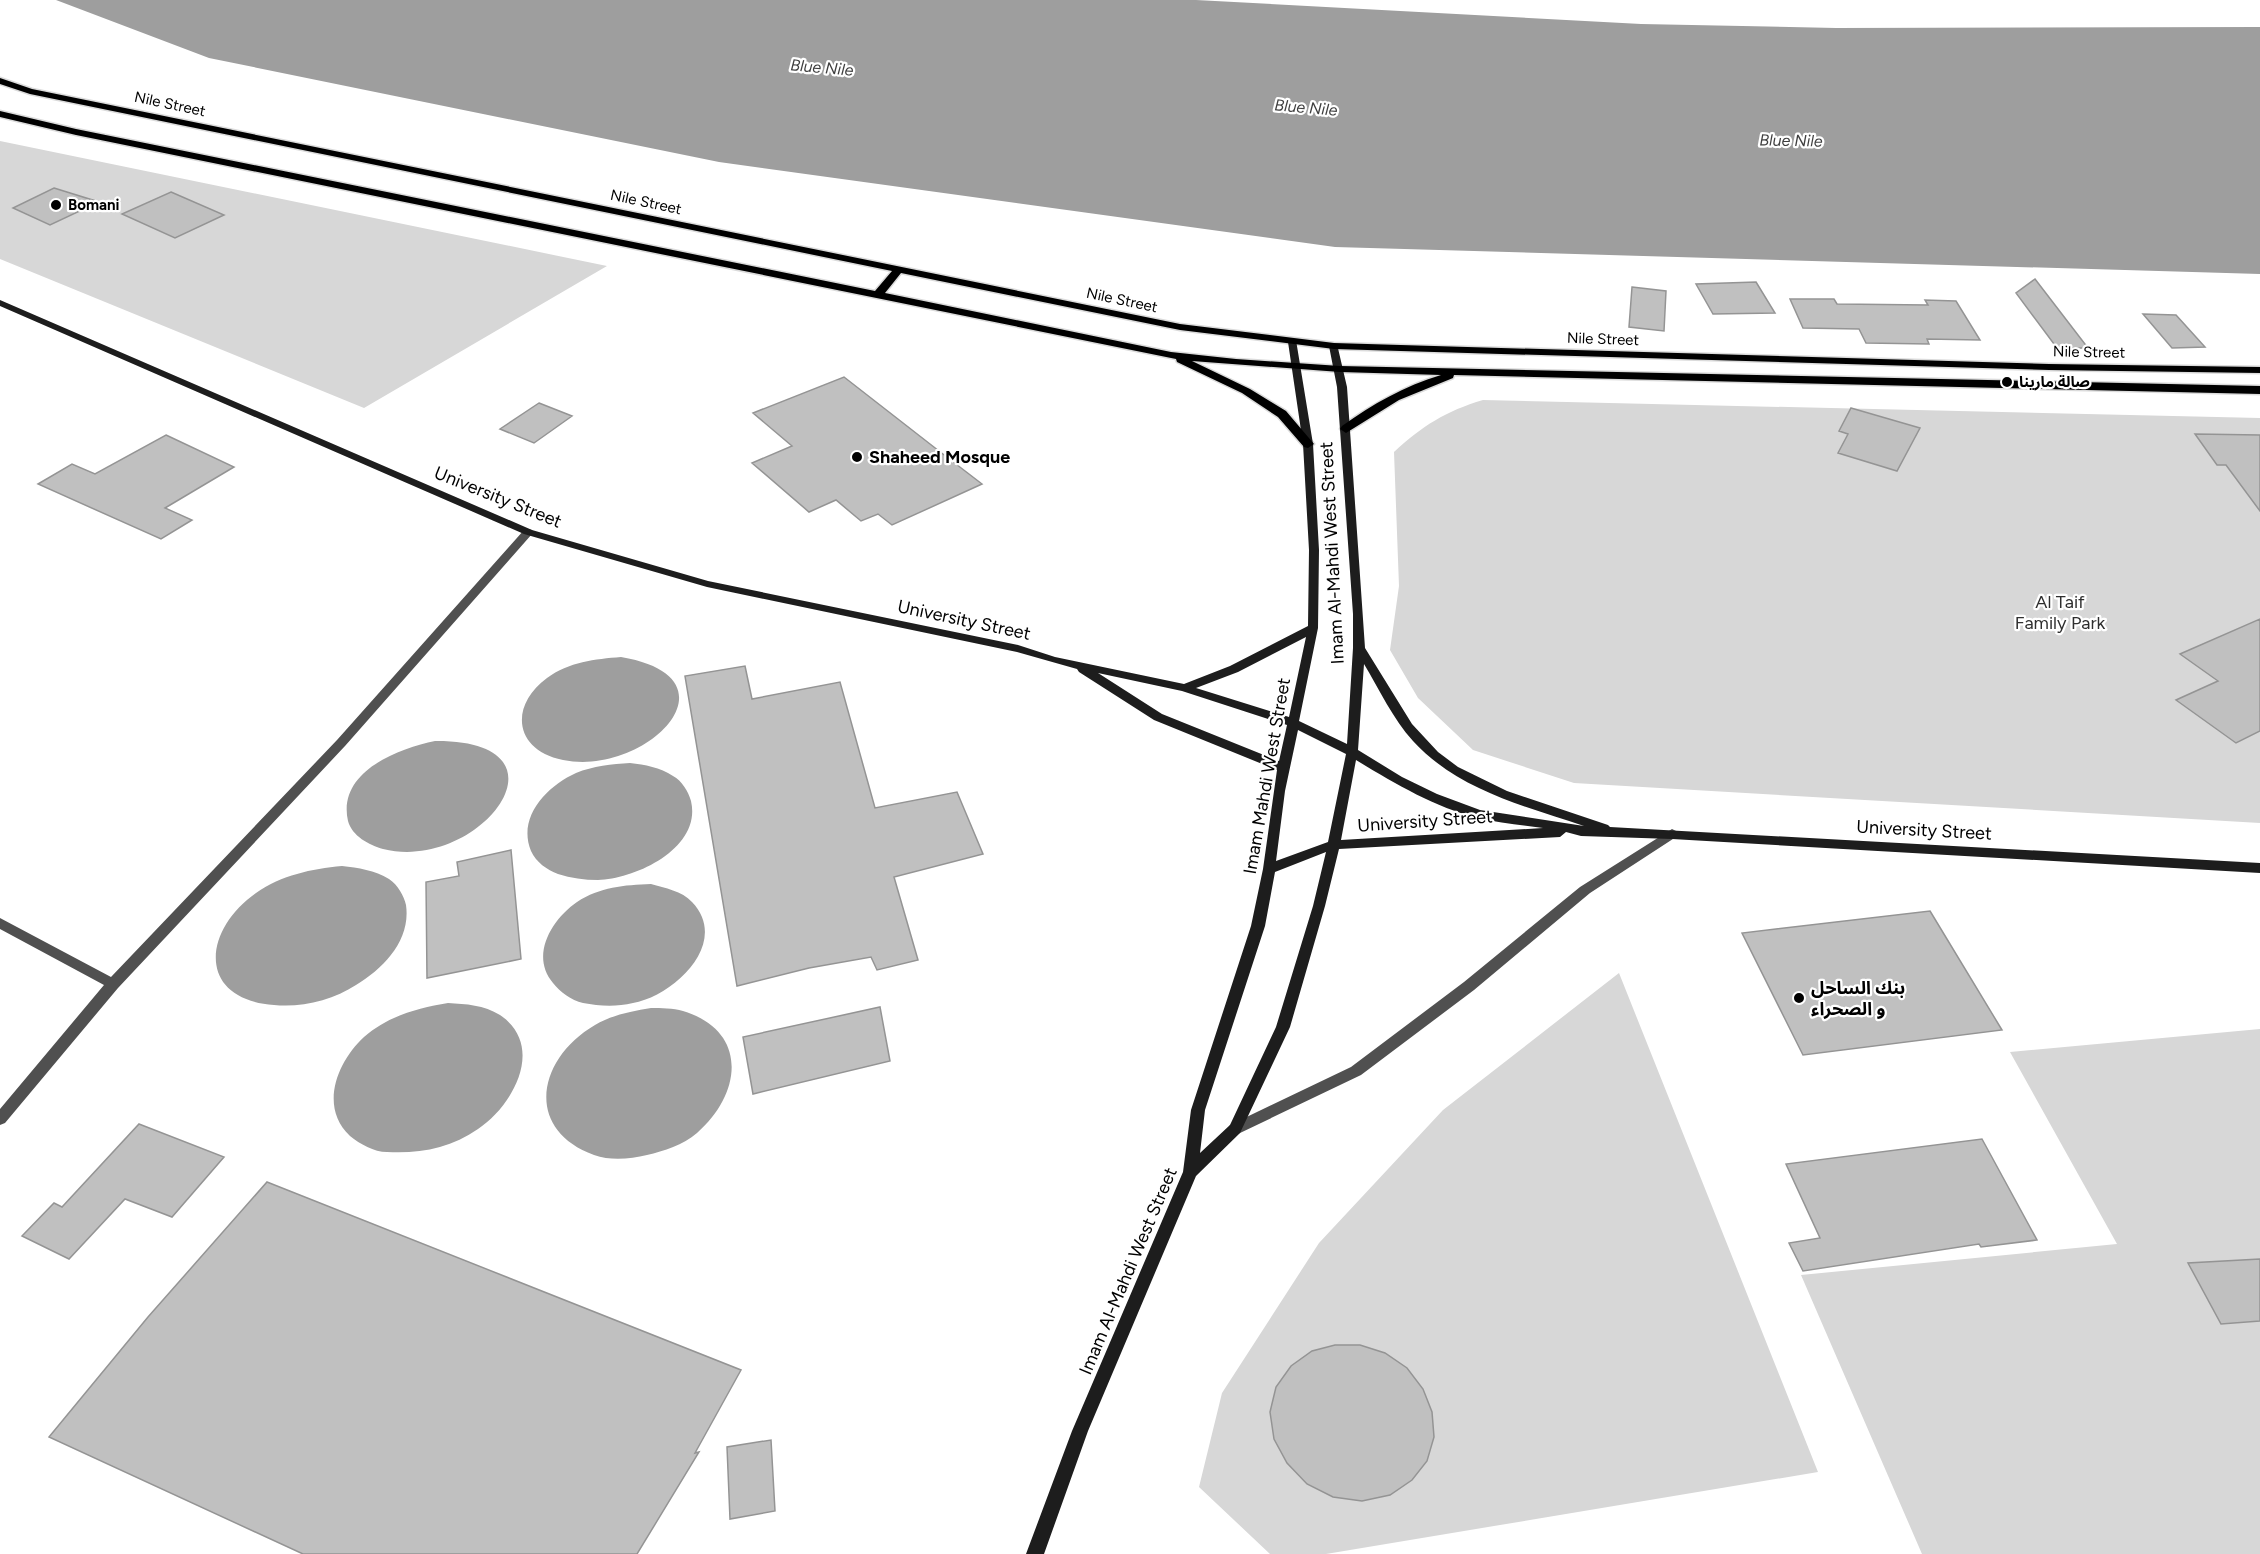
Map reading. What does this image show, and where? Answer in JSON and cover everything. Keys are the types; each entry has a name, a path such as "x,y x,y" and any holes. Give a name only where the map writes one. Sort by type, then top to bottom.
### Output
{"main road":[{"name":"Nile Street","path":"0,81 30,91 1180,327 1293,342 1334,346 1643,356 2260,370"},
{"name":"Nile Street","path":"0,114 76,132 1171,355 1340,369 2260,390"},
{"path":"878,295 899,269"},
{"name":"University Street","path":"0,303 528,532 707,584 1006,646 1077,665 1184,688 1294,723 1352,752 1424,793 1479,814 1587,831"},
{"name":"Imam Mahdi West Street","path":"1190,1172 1198,1110 1258,926 1269,869 1279,791 1313,628 1314,550 1308,444 1293,342"},
{"name":"Imam Al-Mahdi West Street","path":"1035,1554 1080,1431 1190,1172 1235,1129 1283,1027 1319,906 1334,845 1352,752 1359,648 1346,429 1340,369 1334,346"},
{"path":"1171,355 1246,391 1282,414 1308,444"},
{"path":"1643,356 1654,377"},
{"path":"1346,429 1380,404 1414,386 1463,372"},
{"path":"1184,688 1214,679 1259,658 1313,628"},
{"path":"1359,648 1384,685 1397,712 1417,739 1441,762 1495,790 1617,832"},
{"name":"University Street","path":"1077,665 1158,717 1285,768"},
{"name":"University Street","path":"1269,869 1334,845 1587,831 2260,868"}],"street":[{"path":"0,1119 113,984 341,743 528,532"},
{"path":"1235,1129 1356,1071 1469,986 1585,890 1672,834"},
{"path":"0,923 113,984"}],"green space":[{"path":"0,141 607,266 364,408 0,259"},
{"name":"Al Taif Family Park","path":"1483,400 2260,418 2260,823 1574,783 1473,750 1418,698 1390,650 1399,586 1394,452 1435,420"},
{"path":"1619,973 1818,1472 1326,1554 1270,1554 1199,1487 1222,1393 1319,1243 1443,1110"},
{"path":"2260,1029 2260,1554 1922,1554 1801,1275 2117,1244 2010,1052"}],"water":[{"name":"Blue Nile","path":"56,0 1196,0 1641,24 1836,28 2260,27 2260,274 1335,247 719,162 209,58"},
{"path":"621,657 657,668 676,684 679,703 669,723 650,740 624,754 594,761 563,760 547,755 534,747 526,737 522,726 522,714 535,689 547,678 564,668 592,660"},
{"path":"435,741 479,746 502,761 508,781 500,804 481,825 453,842 419,851 383,849 362,839 350,826 347,804 352,789 361,776 388,757"},
{"path":"630,763 663,770 682,783 686,790 691,801 692,818 686,833 676,846 663,858 647,867 613,878 588,880 573,878 554,872 542,865 531,851 528,826 531,815 545,794 576,773 603,766"},
{"path":"342,866 384,876 395,884 404,898 406,918 404,930 400,941 385,961 366,978 347,990 327,999 306,1004 274,1005 249,1000 231,990 220,977 216,961 218,943 225,925 238,908 256,893 286,877"},
{"path":"651,884 683,895 692,902 702,918 705,934 701,950 692,965 680,979 665,990 633,1003 614,1006 589,1004 574,1000 562,992 546,973 543,961 547,939 559,918 577,902 594,893 622,886"},
{"path":"448,1003 488,1009 500,1015 514,1028 521,1043 522,1059 519,1075 503,1106 491,1119 468,1136 423,1151 382,1152 358,1142 350,1136 335,1112 335,1085 346,1059 364,1037 393,1018 426,1007"},
{"path":"651,1008 683,1011 704,1020 719,1033 728,1048 732,1065 730,1083 712,1117 686,1141 647,1155 614,1159 594,1155 571,1143 556,1128 548,1111 546,1093 551,1074 561,1056 576,1039 595,1025 615,1016"}],"building":[{"name":"Bomani","path":"54,188 99,202 50,225 13,208"},
{"path":"171,192 224,215 175,238 122,214"},
{"path":"2035,279 2088,348 2057,348 2016,293"},
{"path":"1756,282 1775,313 1713,314 1696,284"},
{"path":"1632,287 1666,291 1664,331 1629,327"},
{"path":"1790,299 1834,299 1837,304 1928,305 1925,300 1956,301 1980,340 1927,339 1929,344 1866,343 1859,329 1803,328"},
{"path":"2143,314 2176,315 2205,347 2172,348"},
{"name":"Shaheed Mosque","path":"844,377 982,484 892,525 878,514 861,521 836,500 809,512 752,463 792,446 753,413"},
{"path":"539,403 572,416 534,443 500,429"},
{"path":"1851,408 1920,428 1897,471 1838,453 1848,434 1839,431"},
{"path":"2195,434 2260,435 2260,511 2226,465 2217,465"},
{"path":"166,435 234,467 165,508 192,520 161,539 38,484 72,464 95,474"},
{"path":"2260,619 2260,731 2236,743 2176,700 2218,681 2180,654"},
{"path":"745,666 752,699 840,682 875,808 957,792 983,854 894,877 918,960 877,970 871,957 809,968 737,986 685,676"},
{"path":"511,850 521,959 427,978 426,882 459,876 457,862"},
{"path":"1930,911 2002,1030 1803,1055 1742,933"},
{"path":"880,1007 890,1061 753,1094 743,1037"},
{"path":"139,1124 224,1157 172,1217 125,1199 69,1259 22,1236 54,1203 62,1207"},
{"path":"1982,1139 2037,1240 1981,1247 1979,1244 1803,1271 1789,1243 1820,1238 1786,1164"},
{"path":"267,1182 741,1370 695,1453 699,1452 637,1554 303,1554 49,1437 148,1317"},
{"path":"2260,1259 2260,1321 2221,1324 2188,1263"},
{"path":"1335,1345 1360,1345 1385,1353 1407,1368 1423,1389 1432,1412 1434,1437 1427,1461 1412,1480 1390,1495 1362,1501 1333,1497 1307,1484 1287,1463 1274,1439 1270,1412 1276,1387 1291,1366 1312,1351"},
{"path":"771,1440 775,1511 730,1519 727,1447"}],"place":[{"name":"Bomani","path":"56,205"},
{"name":"صالة مارينا","path":"2007,382"},
{"name":"Shaheed Mosque","path":"857,457"},
{"name":"بنك الساحل و الصحراء","path":"1799,998"}]}
